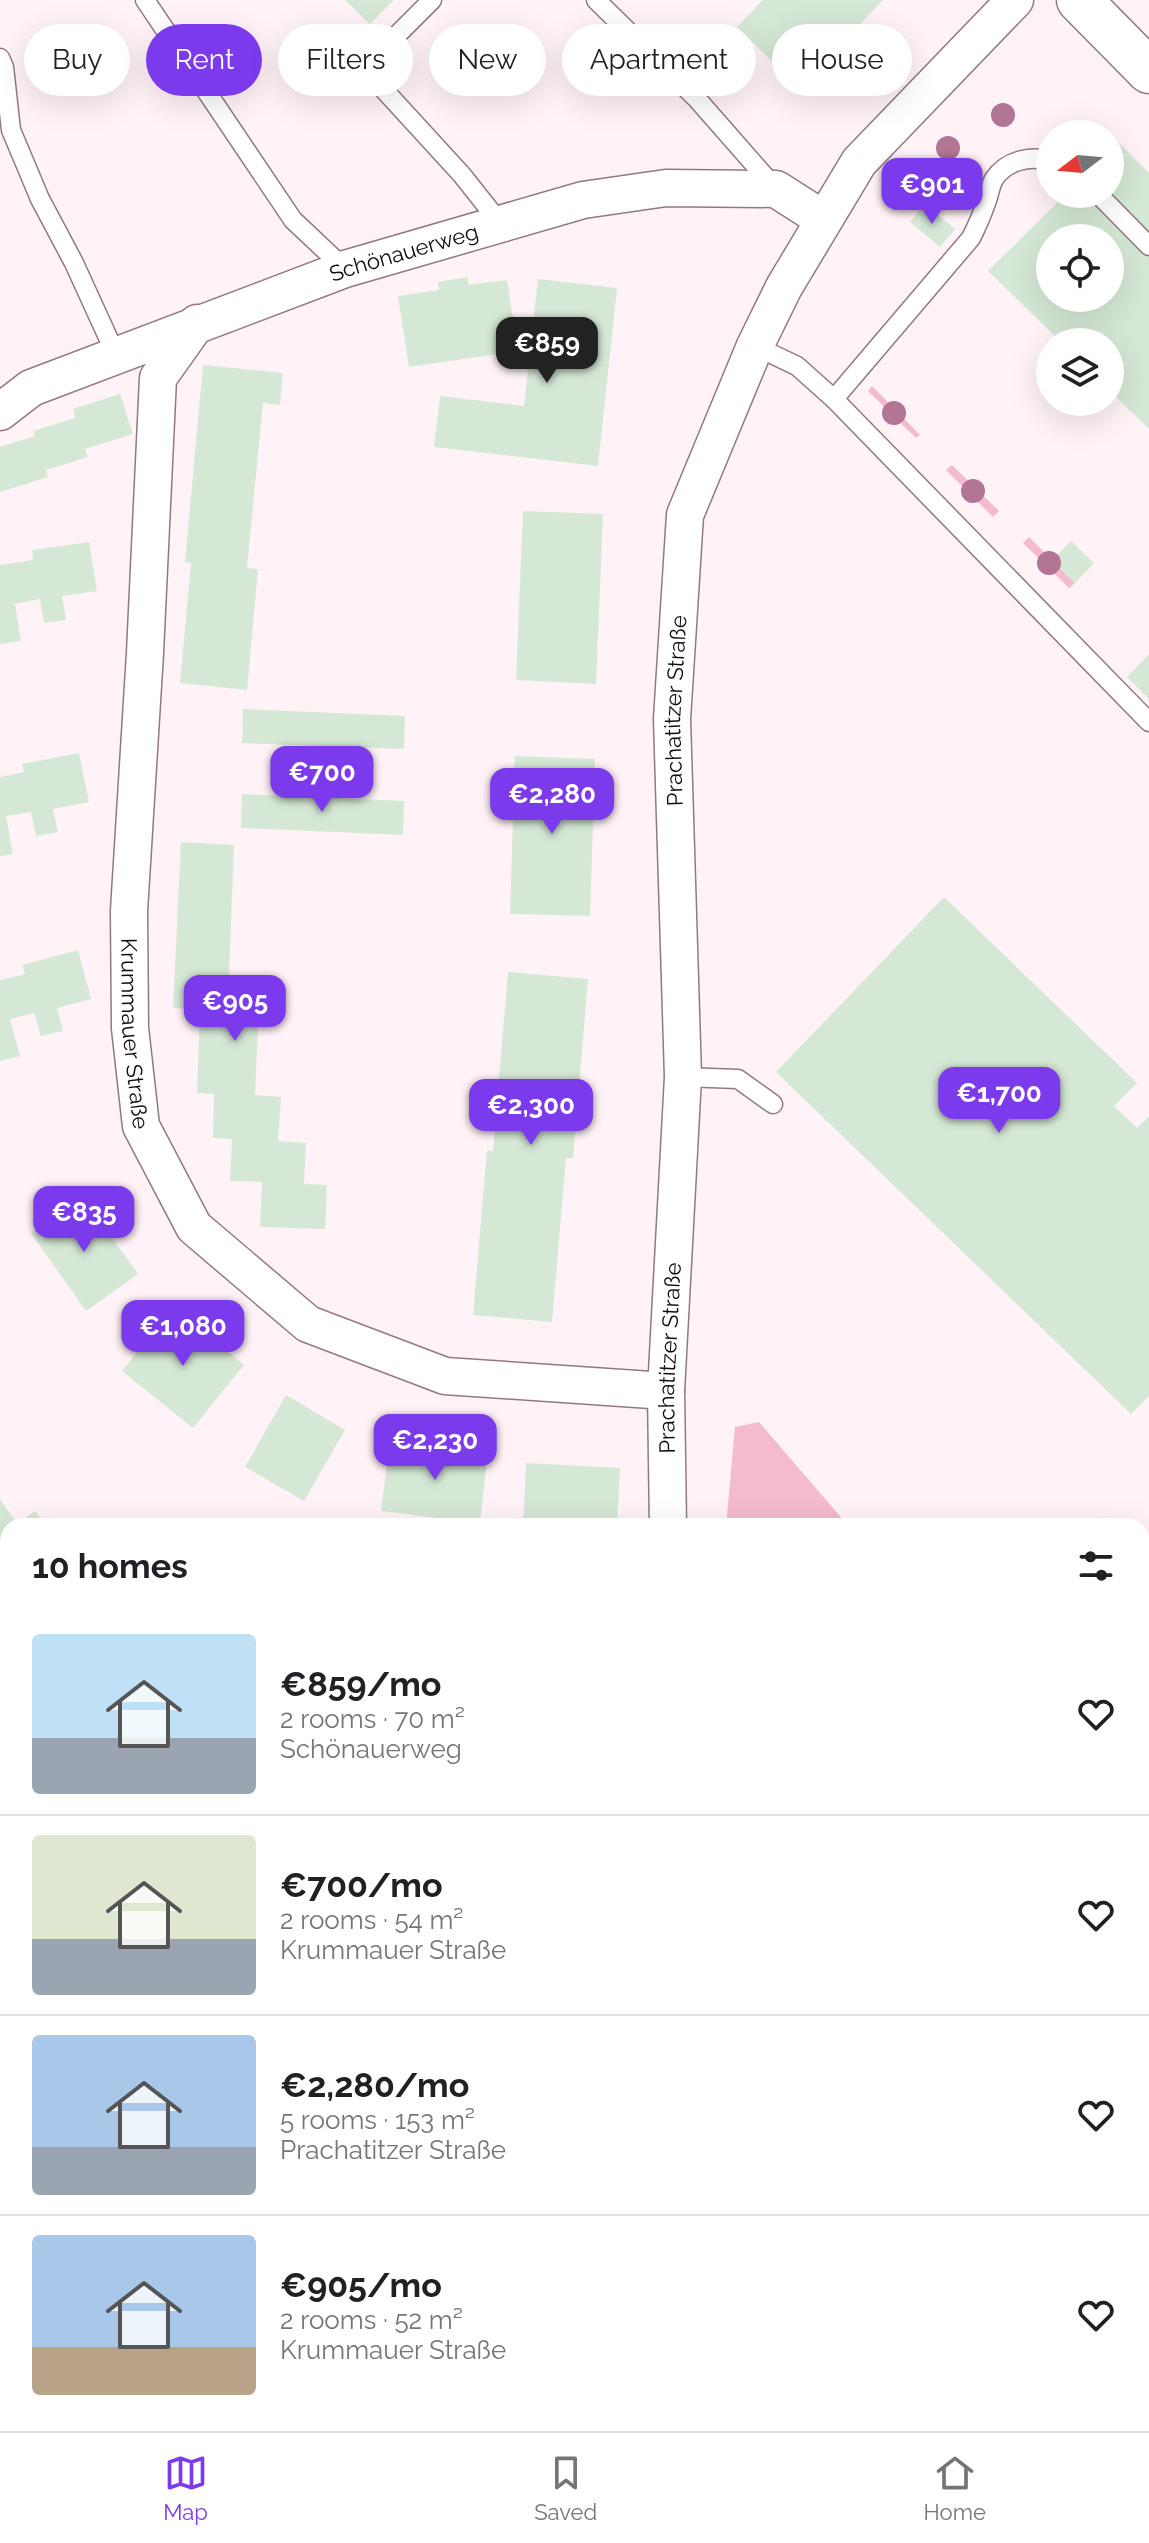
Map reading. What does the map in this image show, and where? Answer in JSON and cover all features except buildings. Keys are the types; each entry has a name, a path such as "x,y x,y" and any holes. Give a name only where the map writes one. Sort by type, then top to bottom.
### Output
{"street":[{"name":"Prachatitzer Straße","path":"668,1518 666,1391 683,1077 672,719 685,515 755,346 784,287 859,162 1015,0"},
{"path":"1079,0 1149,71"},
{"name":"Schönauerweg","path":"0,412 31,388 197,323 345,269 500,223 583,200 666,188 776,189"},
{"path":"776,189 823,219"},
{"name":"Krummauer Straße","path":"197,323 158,378 129,911 130,1028 141,1126 194,1227 308,1324 445,1376 666,1391"}],"lane":[{"path":"145,0 293,220 345,269"},
{"path":"432,0 364,68 462,175 500,223"},
{"path":"596,0 697,99 776,189"},
{"path":"0,58 4,67 11,130 40,199 74,263 116,355"},
{"path":"834,399 953,261 980,221 994,179 1009,165 1022,159 1036,158"},
{"path":"1112,208 1149,246"},
{"path":"755,346 797,366 834,399 1149,722"},
{"path":"683,1077 738,1079 773,1104"}],"shaded area":[{"path":"872,386 920,435 916,438 868,391"},
{"path":"952,465 999,511 993,517 946,470"},
{"path":"1029,537 1075,583 1069,588 1023,543"},
{"path":"759,1422 842,1518 727,1518 735,1427"}]}
